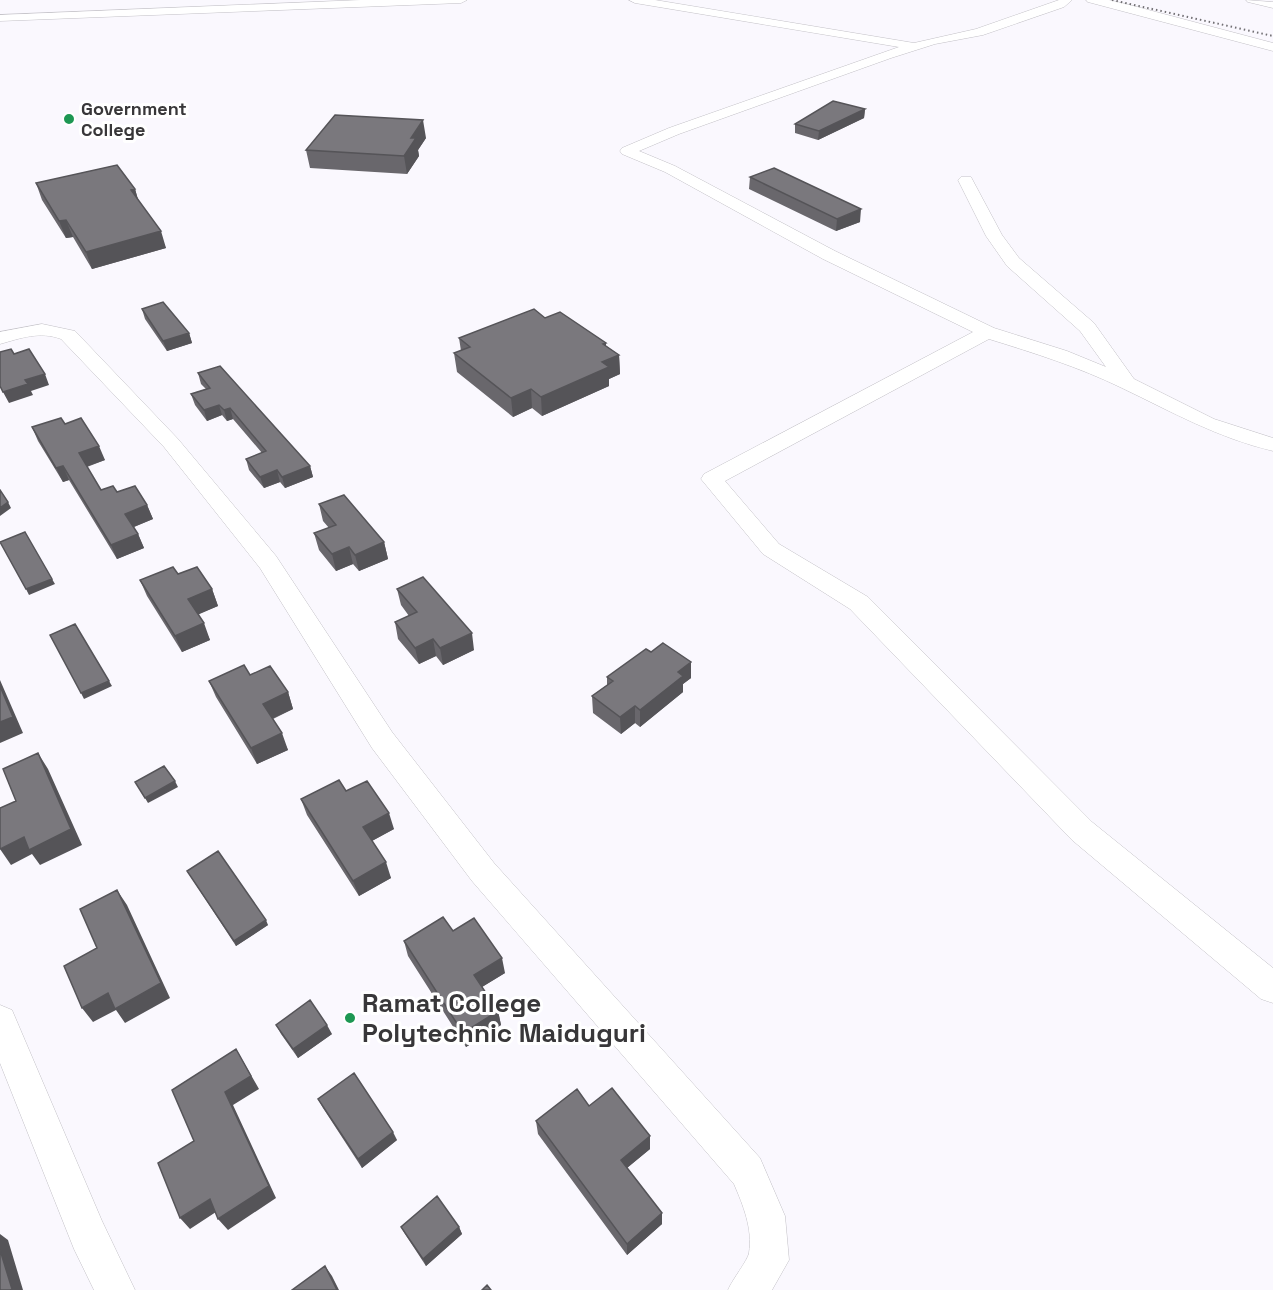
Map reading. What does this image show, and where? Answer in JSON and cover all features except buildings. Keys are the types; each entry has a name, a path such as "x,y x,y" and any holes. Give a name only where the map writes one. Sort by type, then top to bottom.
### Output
{"street":[{"path":"0,18 461,0"},
{"path":"634,0 913,46"},
{"path":"1066,0 1060,5 979,32 913,46 902,52 887,55 674,131 627,152 670,169 829,255 987,332 1060,355 1127,383 1207,423 1273,445"},
{"path":"1092,0 1273,47"},
{"path":"1252,0 1273,5"},
{"path":"966,180 994,236 1013,262 1087,327 1127,383"},
{"path":"0,338 29,330 53,328 68,335 171,443 268,562 382,740 483,872 747,1171 766,1216 769,1260 748,1290"},
{"path":"987,332 712,479 771,549 859,603 1082,831 1273,988"},
{"path":"0,1021 88,1234 115,1290"}],"railway":[{"path":"1112,0 1273,36"}],"place":[{"name":"Government College","path":"69,119"},
{"name":"Ramat College Polytechnic Maiduguri","path":"350,1018"}]}
